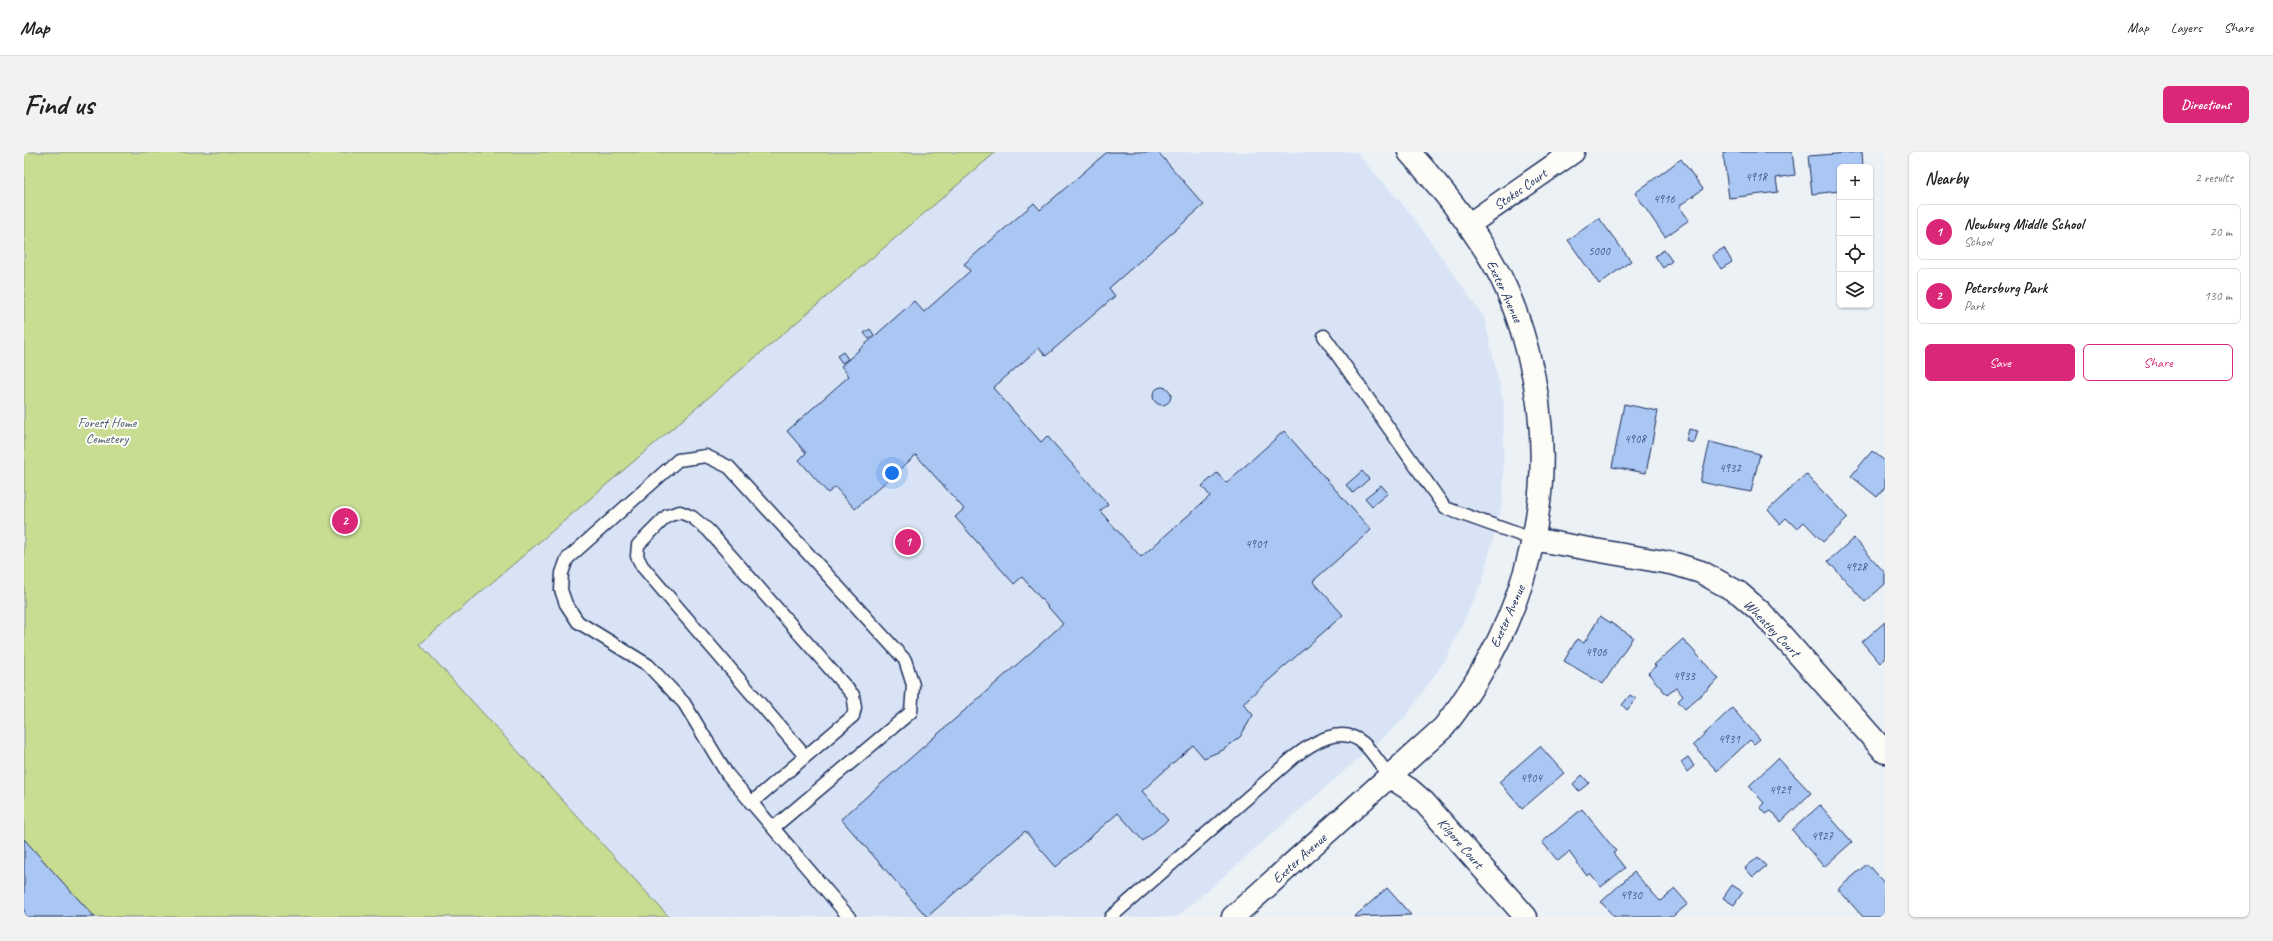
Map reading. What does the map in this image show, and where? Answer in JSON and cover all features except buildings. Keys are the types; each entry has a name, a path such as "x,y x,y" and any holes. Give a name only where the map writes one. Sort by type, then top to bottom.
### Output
{"street":[{"name":"Exeter Avenue","path":"1233,917 1390,777 1444,726 1466,698 1516,602 1540,507 1542,462 1541,420 1535,377 1519,318 1493,261 1468,225 1409,152"},
{"name":"Stokes Court","path":"1468,225 1573,152"},
{"name":"Wheatley Court","path":"1532,539 1675,564 1701,572 1720,581 1738,593 1761,612 1885,752"},
{"name":"Kilgore Court","path":"1390,777 1424,802 1526,917"}],"lane":[{"path":"1324,336 1446,508 1532,539"},
{"path":"773,828 911,712 913,685 905,660 729,467 706,456 678,460 567,559 562,573 561,590 566,604 578,622 648,665 684,703 727,774 751,803 849,917"},
{"path":"751,803 853,716 855,707 852,695 708,530 692,517 680,512 667,516 638,545 637,556 642,566 805,756"},
{"path":"1111,917 1294,757 1322,739 1338,735 1349,736 1356,739 1362,743 1390,777"}],"shaded area":[{"path":"24,152 1356,152 1411,214 1484,317 1504,404 1503,501 1482,582 1446,659 1404,719 1177,917 669,917 420,644"}],"green space":[{"name":"Forest Home Cemetery","path":"24,152 996,152 420,644 669,917 24,917"}],"place":[{"name":"Petersburg Park","path":"345,521"},
{"name":"Newburg Middle School","path":"908,542"}]}
